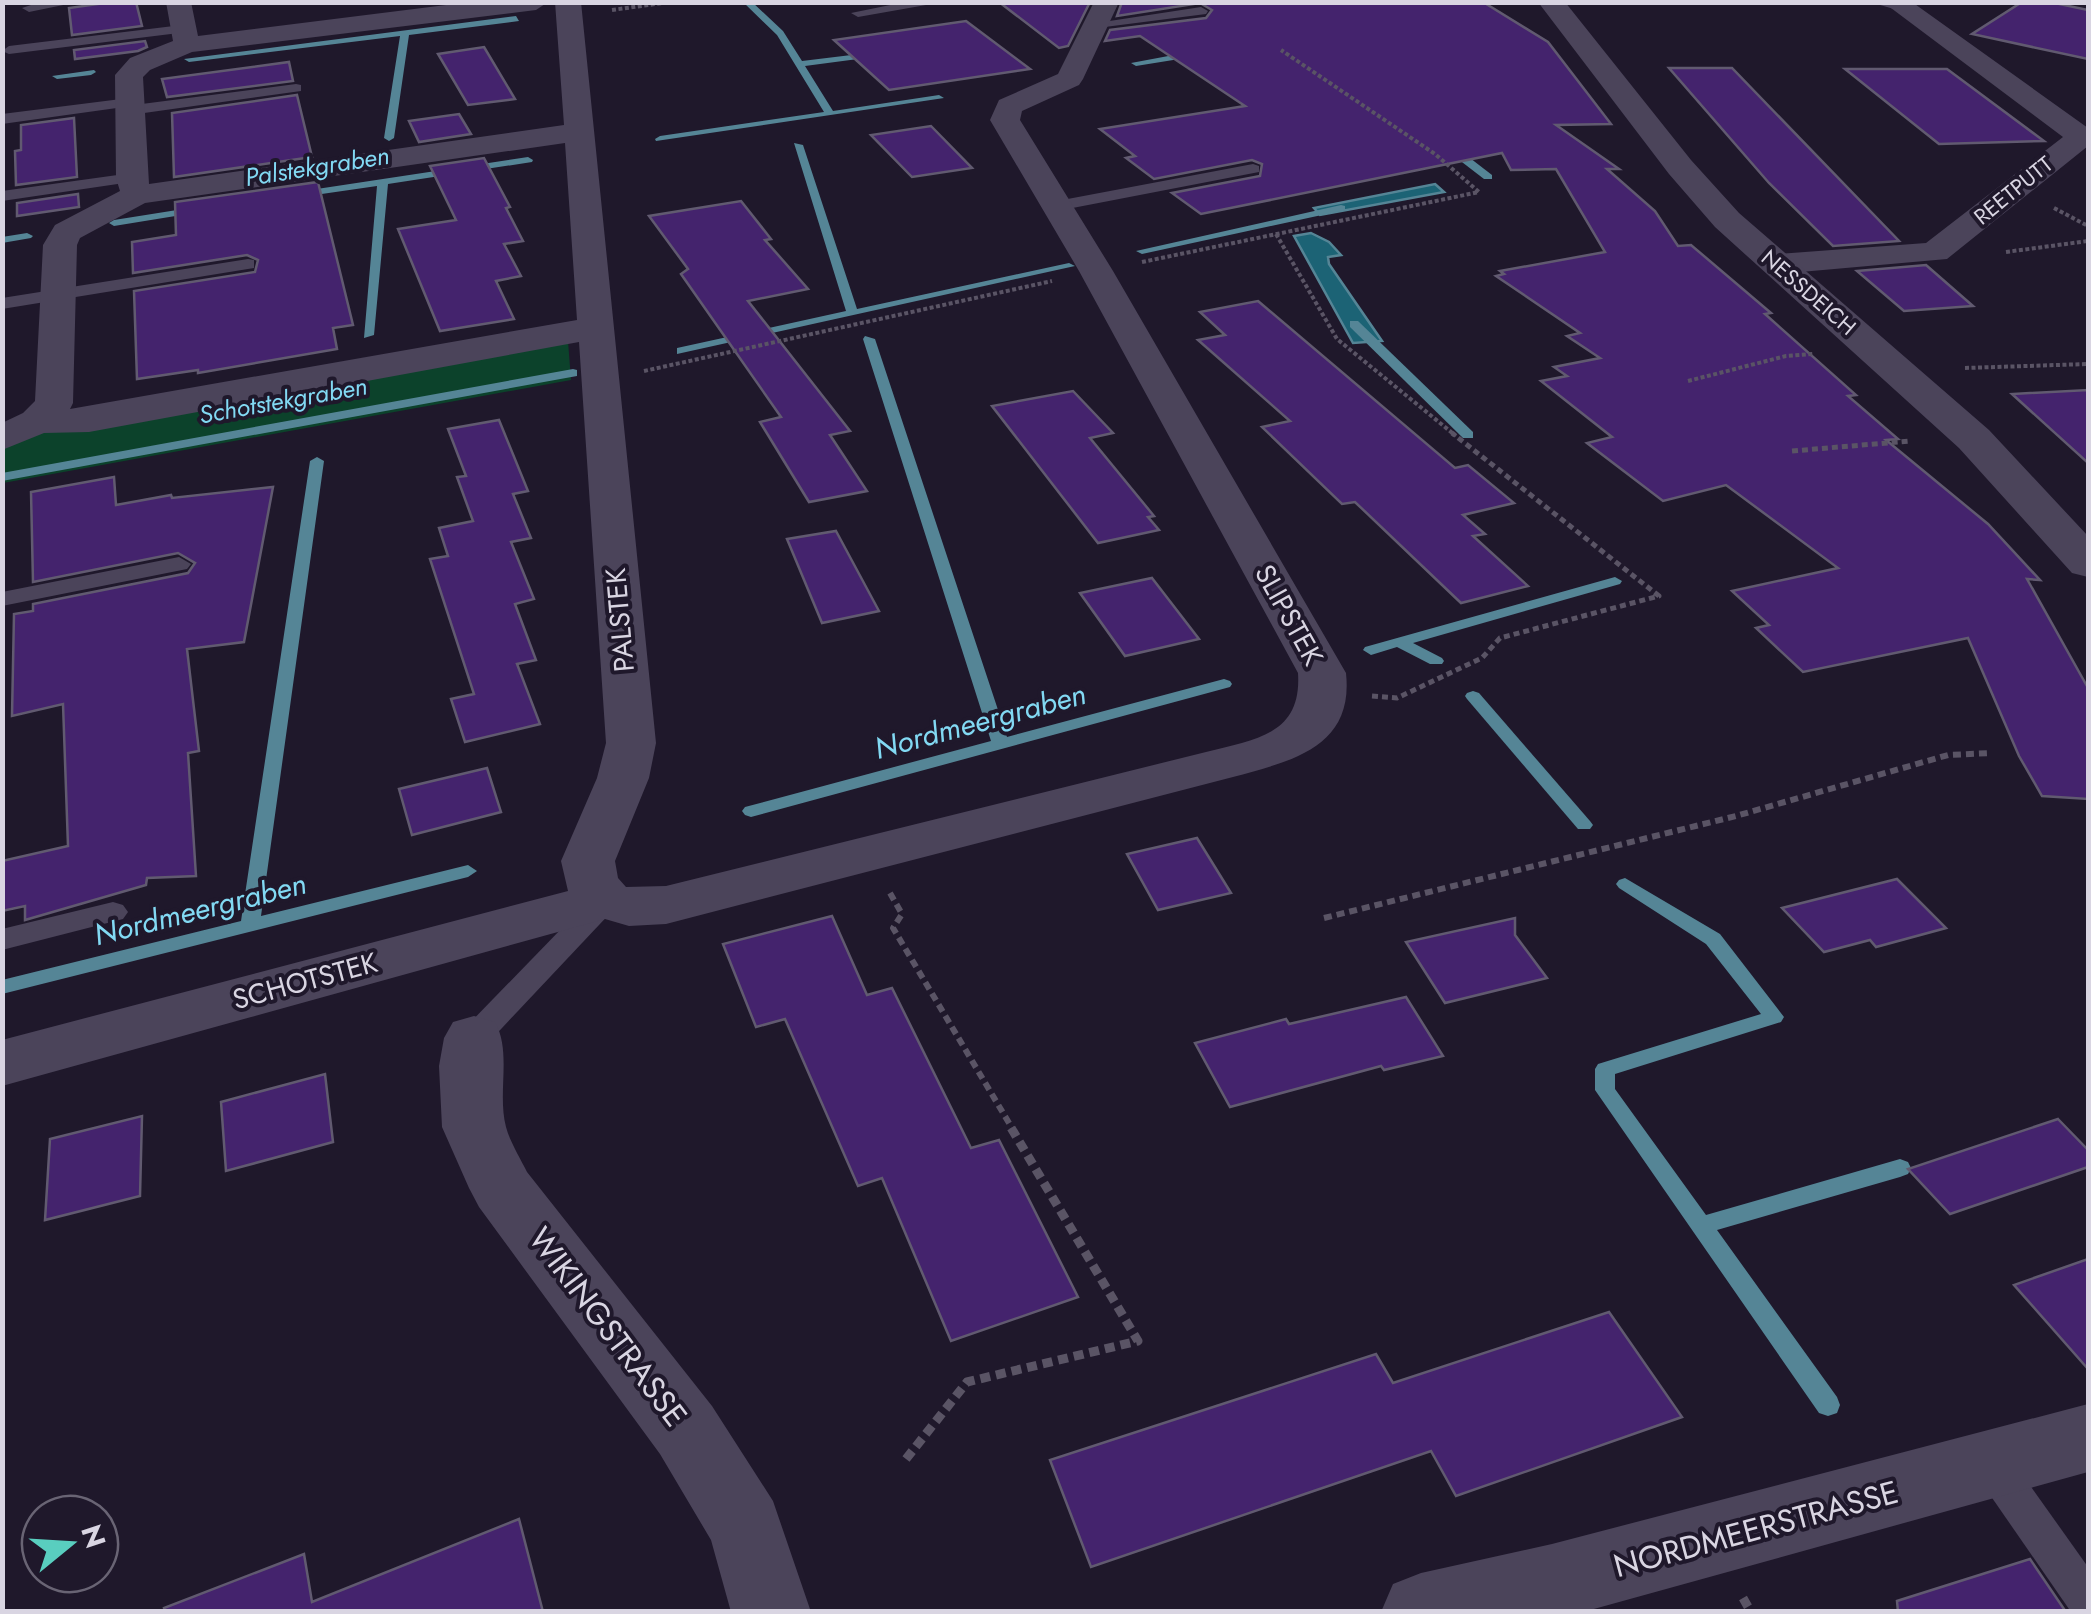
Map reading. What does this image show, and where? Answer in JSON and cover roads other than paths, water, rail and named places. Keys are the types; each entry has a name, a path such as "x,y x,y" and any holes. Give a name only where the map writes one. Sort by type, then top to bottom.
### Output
{"street":[{"name":"NESSDEICH","path":"1551,2 1680,167 1727,220 1897,369 2013,478 2088,563"},
{"name":"REETPUTT","path":"1777,264 1935,252 2085,139 1892,4"},
{"path":"135,186 129,75 182,25 558,7"},
{"name":"PALSTEK","path":"558,7 578,132 632,743 623,778 588,861 592,883 606,900"},
{"name":"SLIPSTEK","path":"606,900 629,907 666,905 1276,748 1311,726 1327,693 1322,674 1057,206 1004,120 1009,106 1069,79 1102,13"},
{"path":"2,438 37,421 54,403 60,244 66,232 135,186 578,132"},
{"path":"37,421 89,420 594,328"},
{"name":"SCHOTSTEK","path":"2,1063 606,900"},
{"name":"WIKINGSTRASSE","path":"474,1038 470,1066 474,1127 502,1188 686,1430 746,1527 771,1612"},
{"name":"NORDMEERSTRASSE","path":"1422,1612 1570,1578 2088,1438"}],"lane":[{"path":"29,8 72,2"},
{"path":"858,13 937,2"},
{"path":"1102,13 1201,11"},
{"path":"9,50 182,25"},
{"path":"2,119 296,88"},
{"path":"1057,206 1253,169"},
{"path":"2,196 135,186"},
{"path":"2,304 248,264"},
{"path":"2,599 179,564"},
{"path":"474,1038 606,900"},
{"path":"2,940 113,912"},
{"path":"1993,1466 2088,1602"}],"water":[{"path":"1435,184 1444,192 1320,215 1314,208"},
{"path":"1311,233 1329,242 1341,255 1328,257 1329,264 1382,341 1353,343 1294,236"}],"waterway":[{"path":"747,2 780,33 799,64"},
{"path":"189,59 516,19"},
{"path":"389,138 405,33"},
{"path":"799,64 873,54"},
{"name":"Palstekgraben","path":"1136,63 1195,54"},
{"path":"799,64 830,114"},
{"path":"57,76 91,72"},
{"name":"Palstekgraben","path":"660,139 939,98"},
{"path":"798,145 852,313"},
{"path":"1449,147 1488,177"},
{"name":"Palstekgraben","path":"301,194 528,160"},
{"path":"368,335 383,182"},
{"name":"Schotstekgraben","path":"1142,251 1341,208"},
{"name":"Palstekgraben","path":"114,223 196,210"},
{"name":"Palstekgraben","path":"2,240 27,236"},
{"name":"Schotstekgraben","path":"681,351 1069,266"},
{"path":"1354,324 1468,435"},
{"path":"869,339 1001,744"},
{"name":"Schotstekgraben","path":"2,477 573,373"},
{"path":"250,924 317,461"},
{"path":"1399,642 1615,581"},
{"name":"Nordmeergraben","path":"1371,650 1399,642"},
{"path":"1399,642 1436,661"},
{"name":"Nordmeergraben","path":"1001,744 1224,684"},
{"path":"1473,696 1584,825"},
{"name":"Nordmeergraben","path":"751,811 1001,744"},
{"name":"Nordmeergraben","path":"2,987 468,871"},
{"path":"1625,884 1713,939 1774,1017 1605,1069 1605,1090 1701,1226"},
{"path":"1701,1226 1900,1168"},
{"path":"1701,1226 1828,1405"}]}
